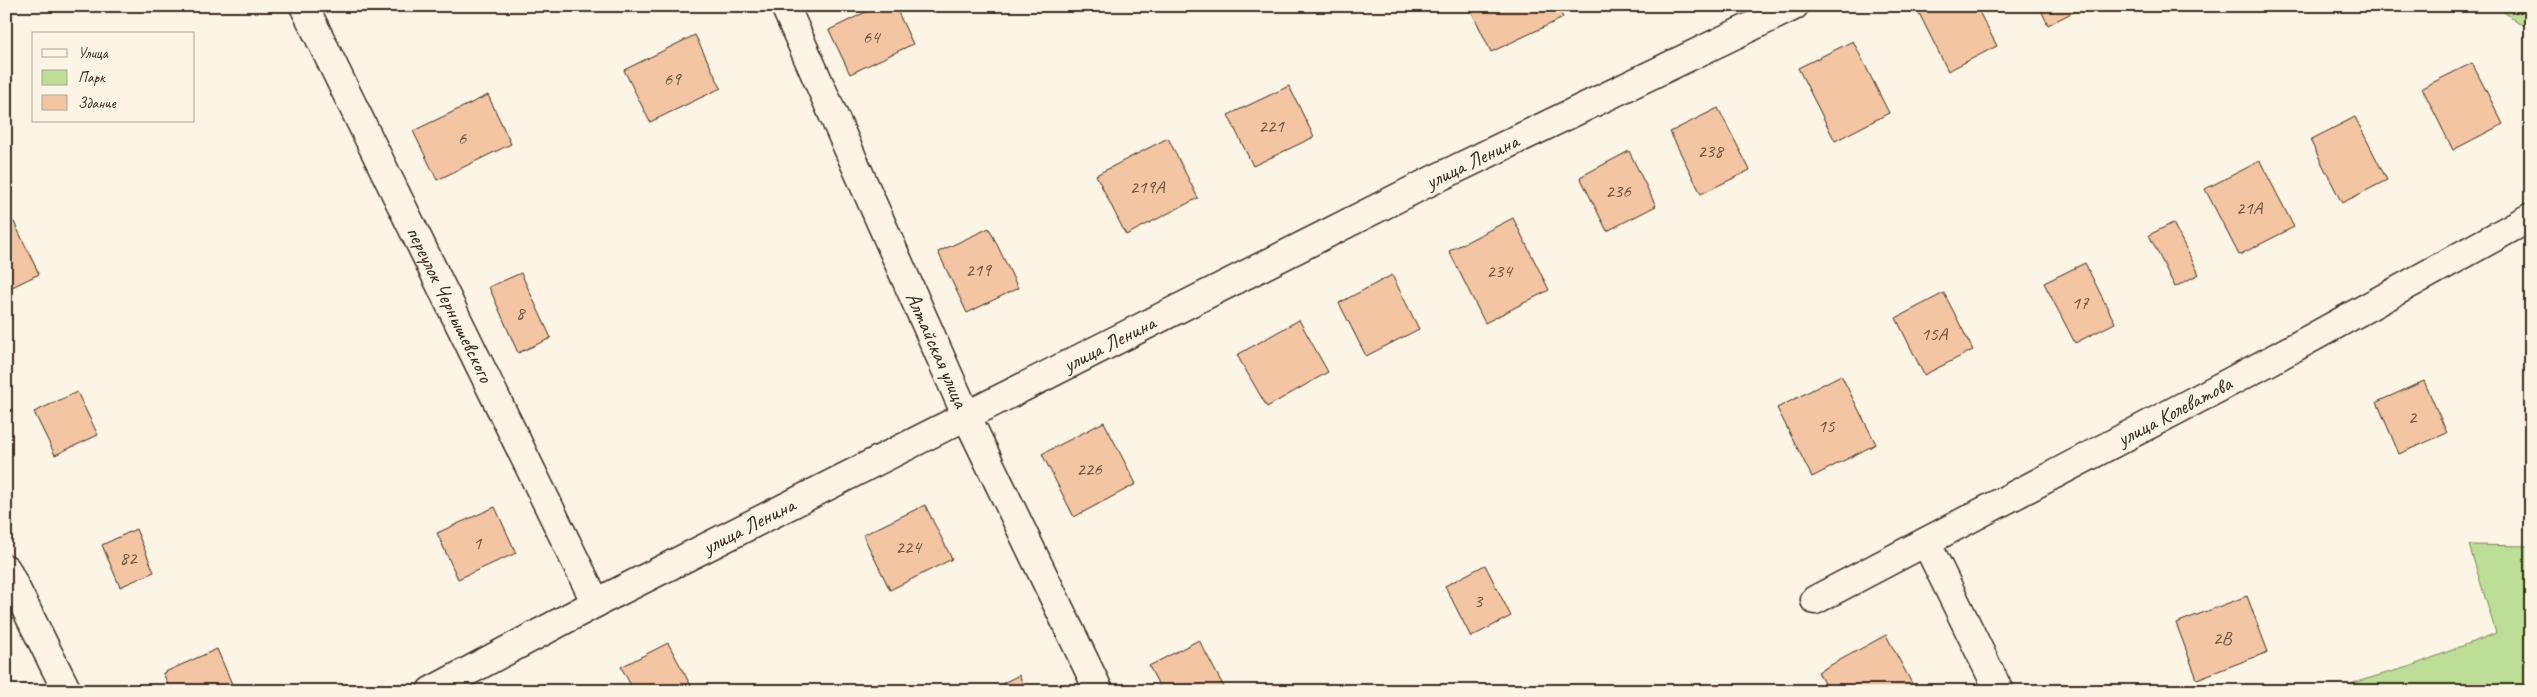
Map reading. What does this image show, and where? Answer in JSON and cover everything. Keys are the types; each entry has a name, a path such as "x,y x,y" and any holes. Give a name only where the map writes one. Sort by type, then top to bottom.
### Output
{"street":[{"name":"переулок Чернышевского","path":"304,6 596,603"},
{"name":"улица Ленина","path":"431,691 596,603 967,418 1431,181 1794,6"},
{"name":"Алтайская улица","path":"785,7 967,418 1099,691"},
{"name":"улица Колеватова","path":"1815,600 2268,362 2531,217"},
{"path":"1926,542 1999,691"},
{"path":"6,569 67,691"}],"green space":[{"path":"2496,6 2531,6 2531,28 2518,23"},
{"path":"2469,545 2531,546 2531,691 2344,691 2353,683 2411,666 2496,633"}],"building":[{"path":"878,6 895,6 913,44 850,74 829,30"},
{"path":"1469,6 1558,6 1563,18 1491,52"},
{"path":"1976,6 1997,46 1948,71 1916,7"},
{"path":"2039,6 2085,6 2048,25"},
{"path":"695,35 721,88 650,122 624,70"},
{"path":"1853,41 1889,113 1835,141 1798,68"},
{"path":"2472,63 2503,124 2453,150 2422,88"},
{"path":"1289,86 1314,137 1253,166 1228,115"},
{"path":"488,95 511,144 437,180 413,131"},
{"path":"1718,108 1750,170 1701,194 1670,132"},
{"path":"2355,117 2387,180 2342,203 2310,140"},
{"path":"1168,138 1198,198 1126,235 1096,175"},
{"path":"1629,151 1656,206 1607,231 1580,177"},
{"path":"2260,161 2294,227 2239,255 2205,189"},
{"path":"1513,218 1549,290 1485,323 1449,251"},
{"path":"14,222 39,274 6,290 6,226"},
{"path":"2173,223 2199,274 2175,287 2149,235"},
{"path":"989,228 1018,288 967,313 938,252"},
{"path":"2085,263 2115,323 2075,343 2044,283"},
{"path":"521,273 551,338 518,353 489,287"},
{"path":"1392,275 1419,329 1366,356 1339,303"},
{"path":"1944,293 1973,350 1924,375 1896,318"},
{"path":"1299,320 1328,372 1267,407 1237,355"},
{"path":"1841,375 1876,444 1812,477 1777,408"},
{"path":"2424,381 2447,433 2399,454 2377,402"},
{"path":"77,392 98,435 55,455 34,412"},
{"path":"1104,422 1136,484 1074,517 1042,454"},
{"path":"925,505 952,559 890,590 863,535"},
{"path":"495,507 516,553 458,579 437,533"},
{"path":"136,529 154,572 120,587 102,545"},
{"path":"1485,565 1511,616 1471,637 1445,586"},
{"path":"2247,596 2268,652 2197,679 2176,623"},
{"path":"1886,635 1916,691 1828,691 1818,672"},
{"path":"1199,640 1226,691 1162,691 1149,666"},
{"path":"668,643 691,686 682,691 634,691 621,667"},
{"path":"217,649 235,691 171,691 163,673"},
{"path":"1019,675 1026,691 988,691"}]}
